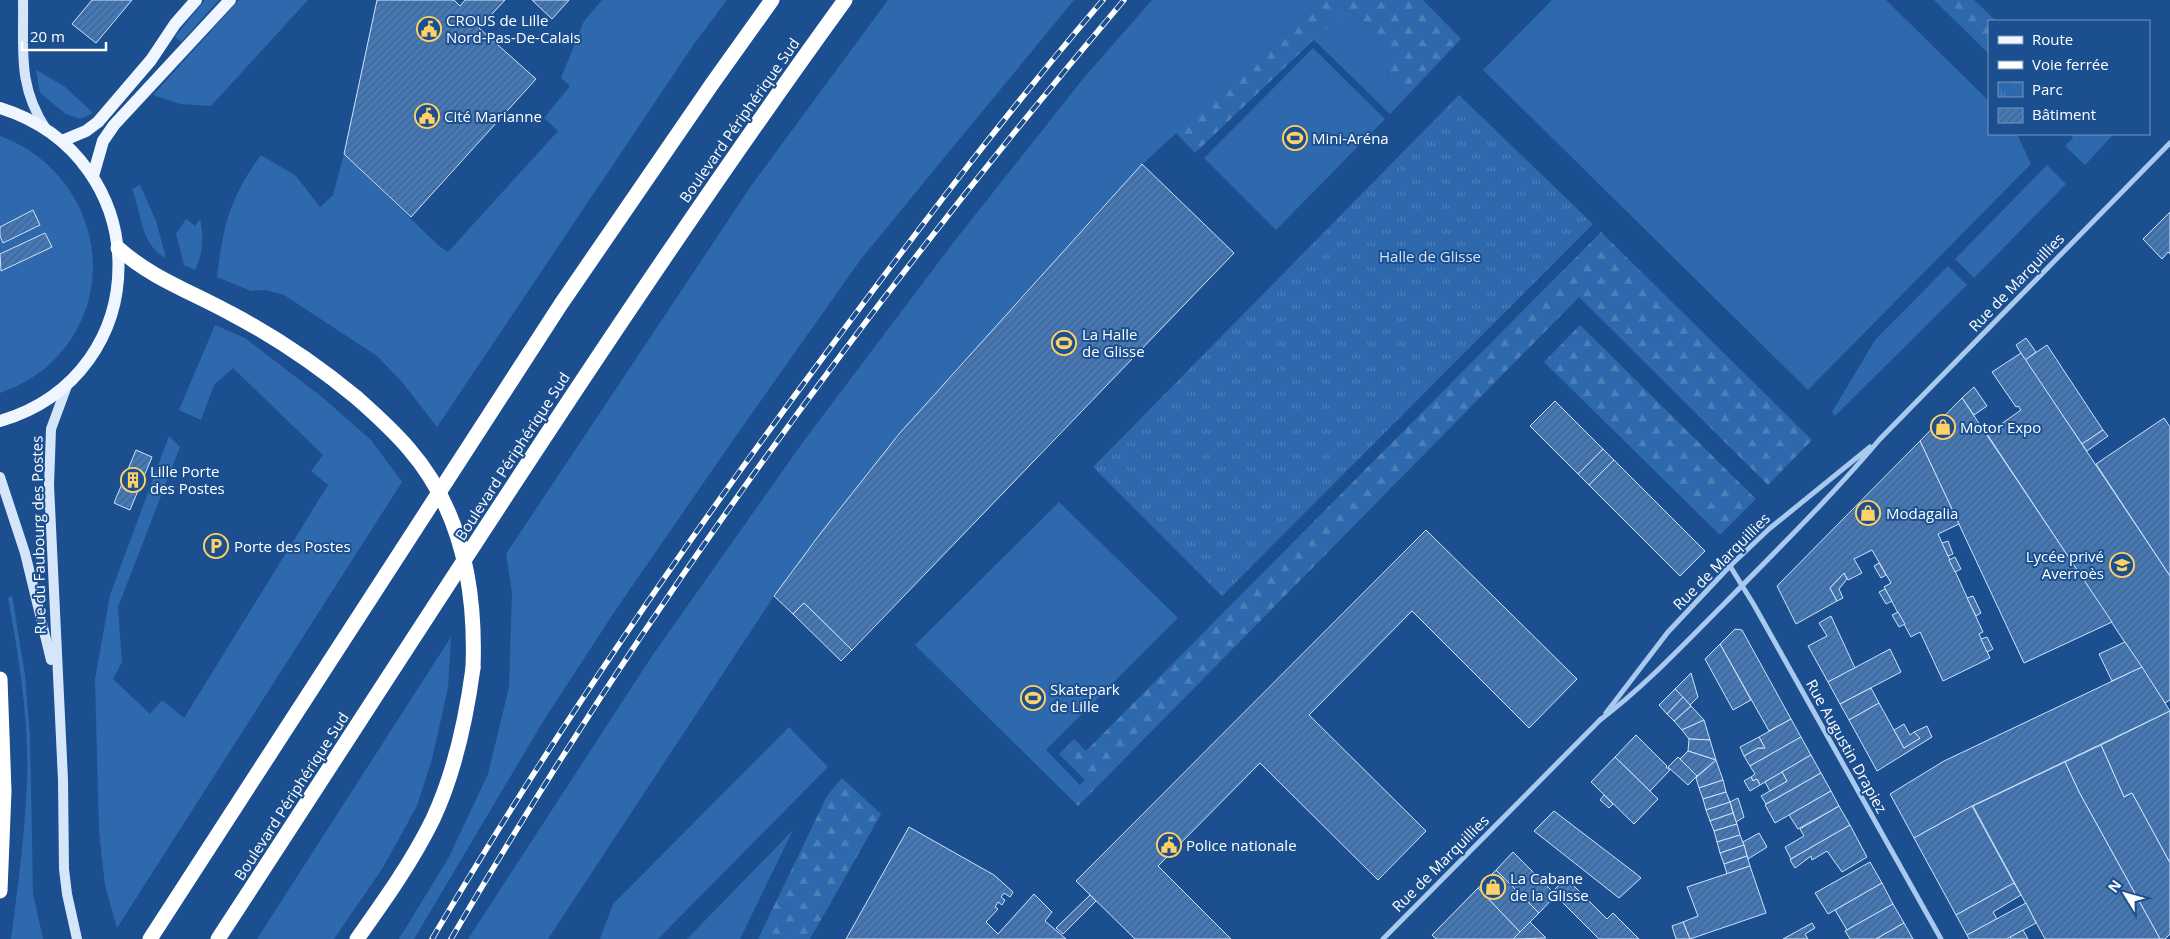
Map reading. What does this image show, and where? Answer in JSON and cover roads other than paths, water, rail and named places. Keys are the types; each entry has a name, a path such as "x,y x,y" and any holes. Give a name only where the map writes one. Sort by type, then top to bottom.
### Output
{"highway":[{"path":"150,939 551,320 638,191 772,0"},
{"name":"Boulevard Périphérique Sud","path":"218,939 654,273 767,108 845,0"},
{"path":"118,248 153,275 228,311 293,349 357,398 386,424 410,450 431,480 460,542 471,589 473,618 473,668 462,732 433,819 400,876 357,939"},
{"path":"0,679 4,791 0,892"}],"main road":[{"path":"23,0 23,59 26,88 32,106 46,129"},
{"path":"62,141 86,131 98,122 151,60 181,17 196,0"},
{"path":"93,176 103,141 114,125 230,0"},
{"path":"0,108 23,116 46,129 62,141 93,176 110,210 118,248 118,284 109,319 93,352 68,382 34,407 0,421"},
{"name":"Rue du Faubourg des Postes","path":"68,382 54,416 49,440 49,509 66,894 77,939"},
{"name":"Rue du Faubourg des Postes","path":"0,477 31,574 57,690"}],"street":[{"name":"Rue de Marquillies","path":"1600,720 1635,693 1743,585 1836,489 1880,439 2170,144"},
{"name":"Rue de Marquillies","path":"1383,939 1600,720 1668,632 1730,566 1769,529 1880,439"},
{"name":"Rue Augustin Drapiez","path":"1730,566 1743,585 1941,939"}],"railway":[{"path":"432,939 571,715 720,498 926,220 995,131 1103,0"},
{"path":"451,939 525,816 603,694 767,455 853,338 942,224 1124,0"}],"place":[{"name":"CROUS de Lille Nord-Pas-De-Calais","path":"429,29"},
{"name":"Cité Marianne","path":"427,116"},
{"name":"Mini-Aréna","path":"1295,138"},
{"name":"La Halle de Glisse","path":"1064,343"},
{"name":"Motor Expo","path":"1943,427"},
{"name":"Lille Porte des Postes","path":"133,480"},
{"name":"Modagalia","path":"1868,513"},
{"name":"Porte des Postes","path":"216,546"},
{"name":"Lycée privé Averroès","path":"2122,565"},
{"name":"Skatepark de Lille","path":"1033,698"},
{"name":"Police nationale","path":"1169,845"},
{"name":"La Cabane de la Glisse","path":"1493,887"}],"park label":[{"name":"Halle de Glisse","path":"1430,256"}]}
